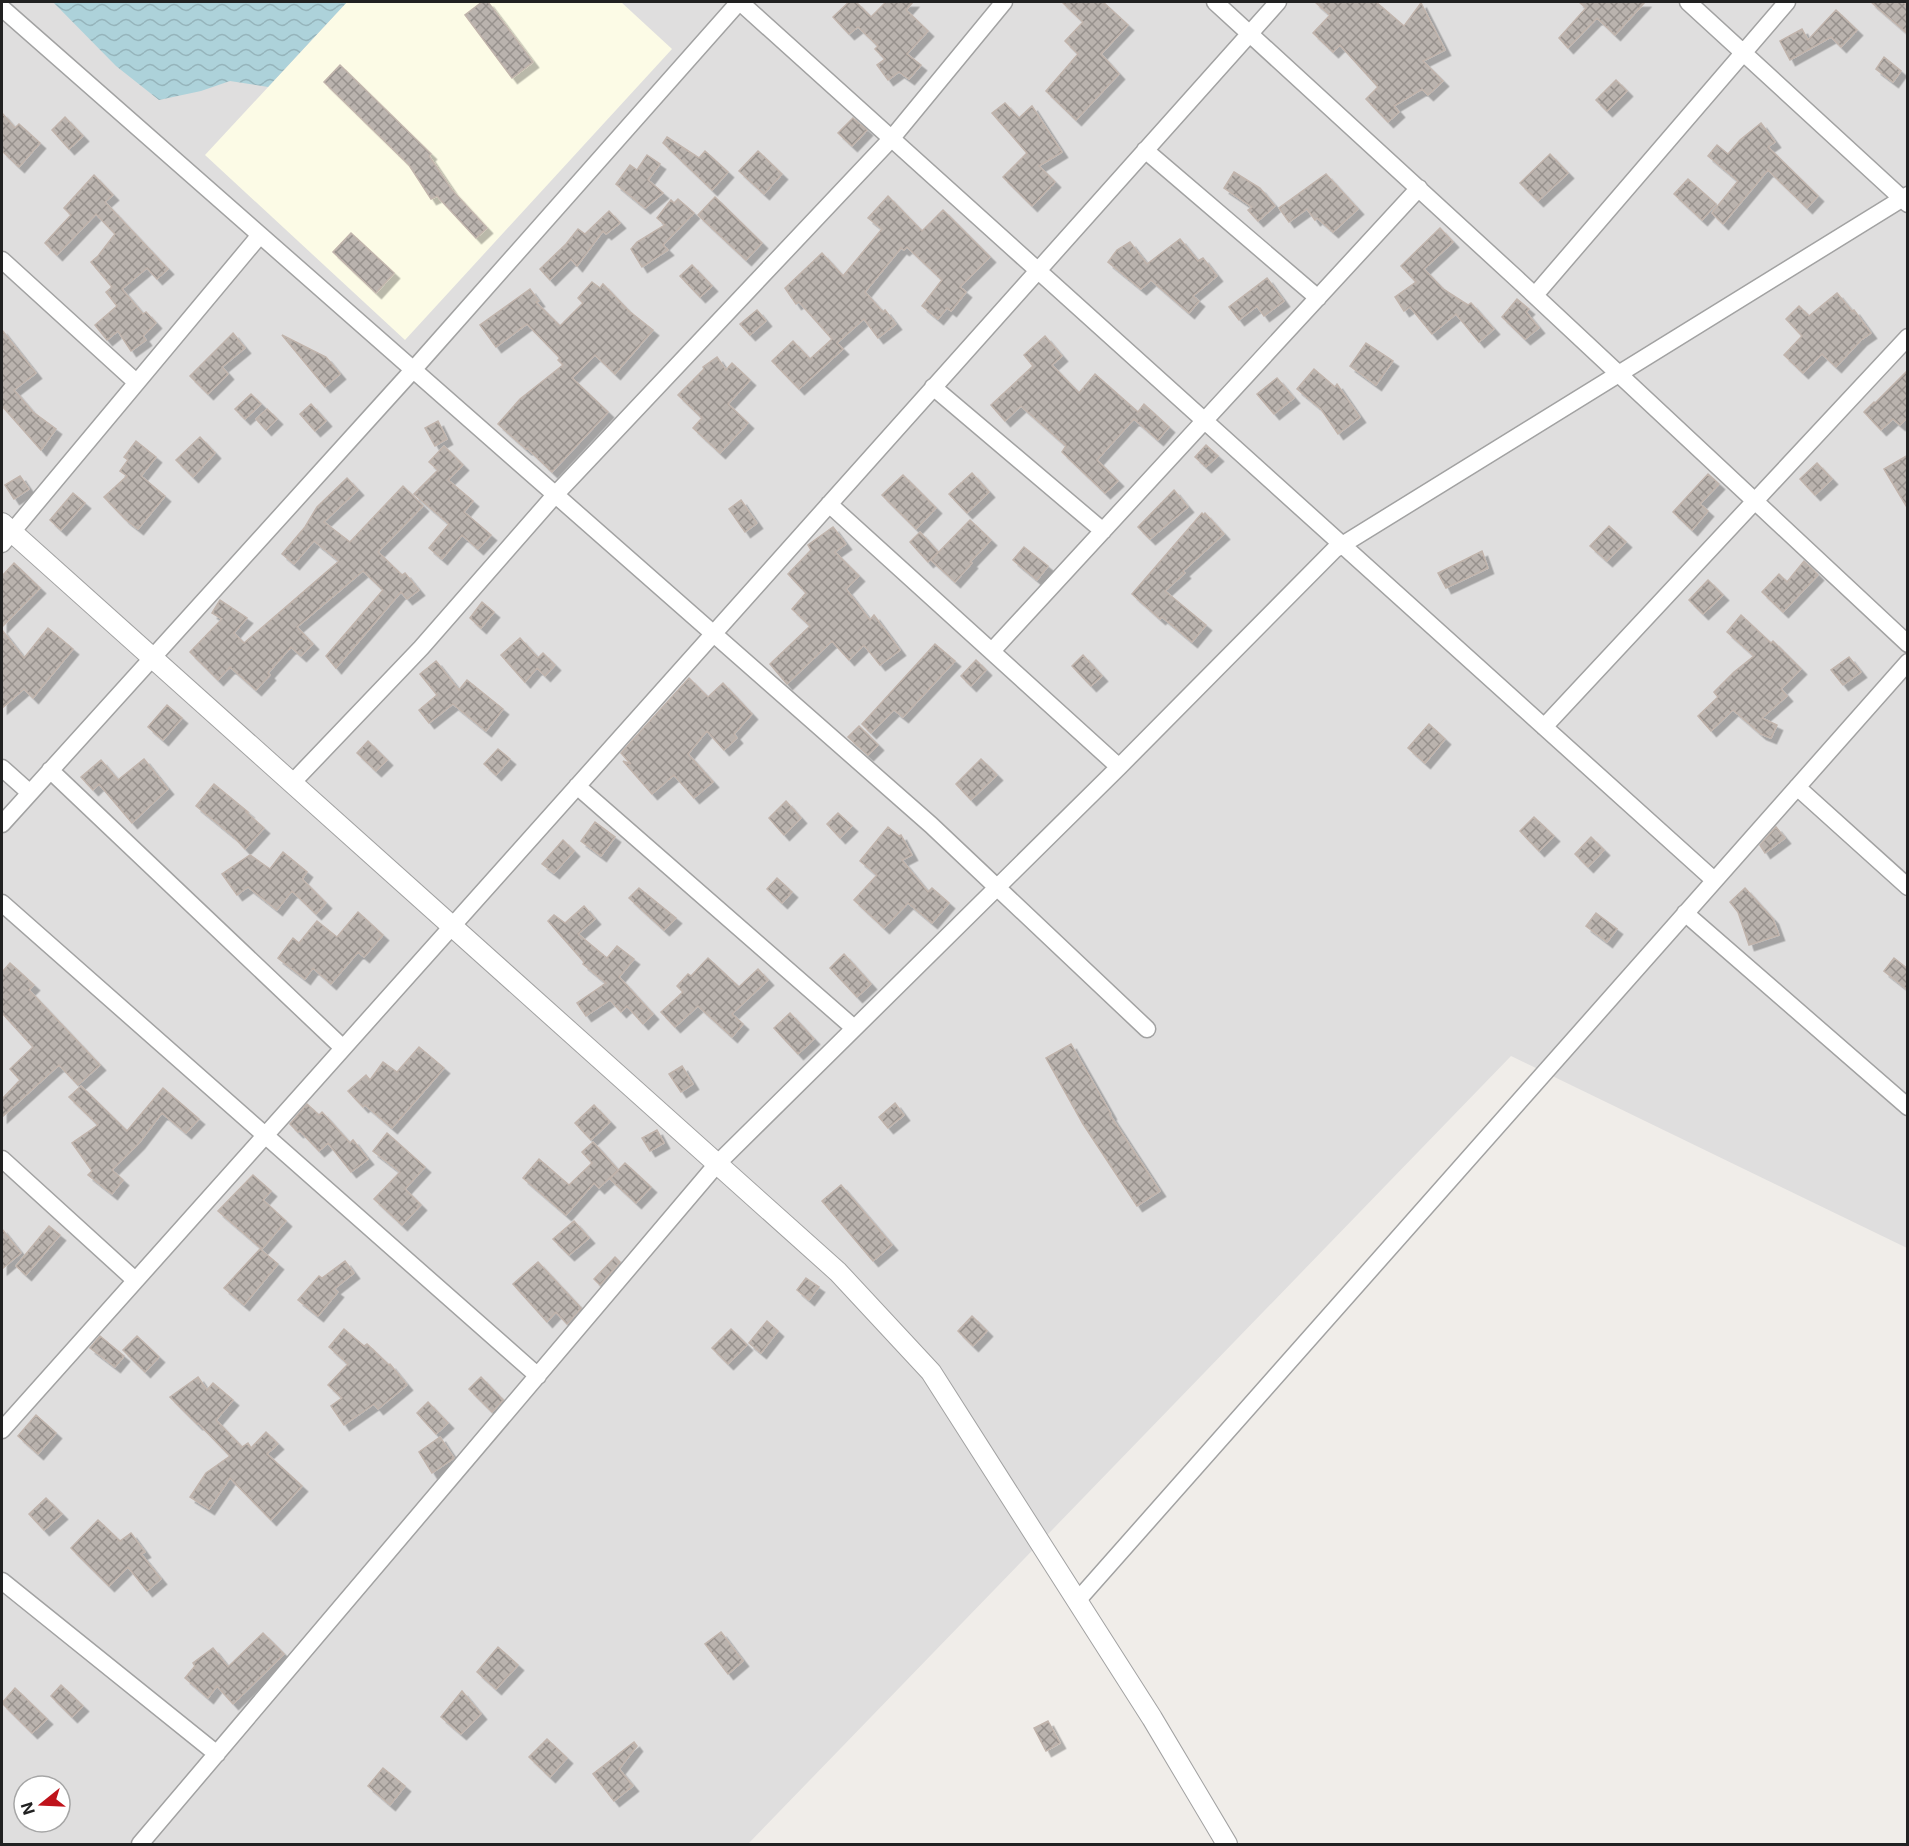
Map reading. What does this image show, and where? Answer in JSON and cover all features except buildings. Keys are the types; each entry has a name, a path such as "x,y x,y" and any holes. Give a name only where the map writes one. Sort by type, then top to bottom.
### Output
{"street":[{"path":"2,824 413,370 740,2 1714,880"},
{"path":"292,783 421,648 555,495 892,138 1004,2"},
{"path":"1215,2 1535,295 1908,644"},
{"path":"2,1430 1278,2"},
{"path":"141,1845 717,1164 1119,767 1334,550 1905,199 1688,2"},
{"path":"1535,295 1787,2"},
{"path":"2,8 931,825 1147,1029"},
{"path":"1145,150 1318,298"},
{"path":"992,651 1419,188"},
{"path":"260,235 5,533 152,658 838,1272 931,1372 1152,1718 1227,1845"},
{"path":"2,260 136,382"},
{"path":"1544,726 1908,337"},
{"path":"933,387 1103,531"},
{"path":"829,504 1119,767"},
{"path":"1077,1601 1908,662"},
{"path":"2,768 30,793"},
{"path":"50,770 343,1048"},
{"path":"577,786 854,1028"},
{"path":"1797,787 1908,887"},
{"path":"2,903 538,1376"},
{"path":"1685,914 1908,1107"},
{"path":"2,1159 135,1280"},
{"path":"2,1581 217,1754"}],"shaded area":[{"path":"2,2 1907,2 1907,1248 1511,1056 748,1844 2,1844"},
{"path":"347,2 621,2 672,49 405,340 205,155"}],"water":[{"path":"53,2 347,2 268,87 230,81 201,91 159,100 116,66"}]}
